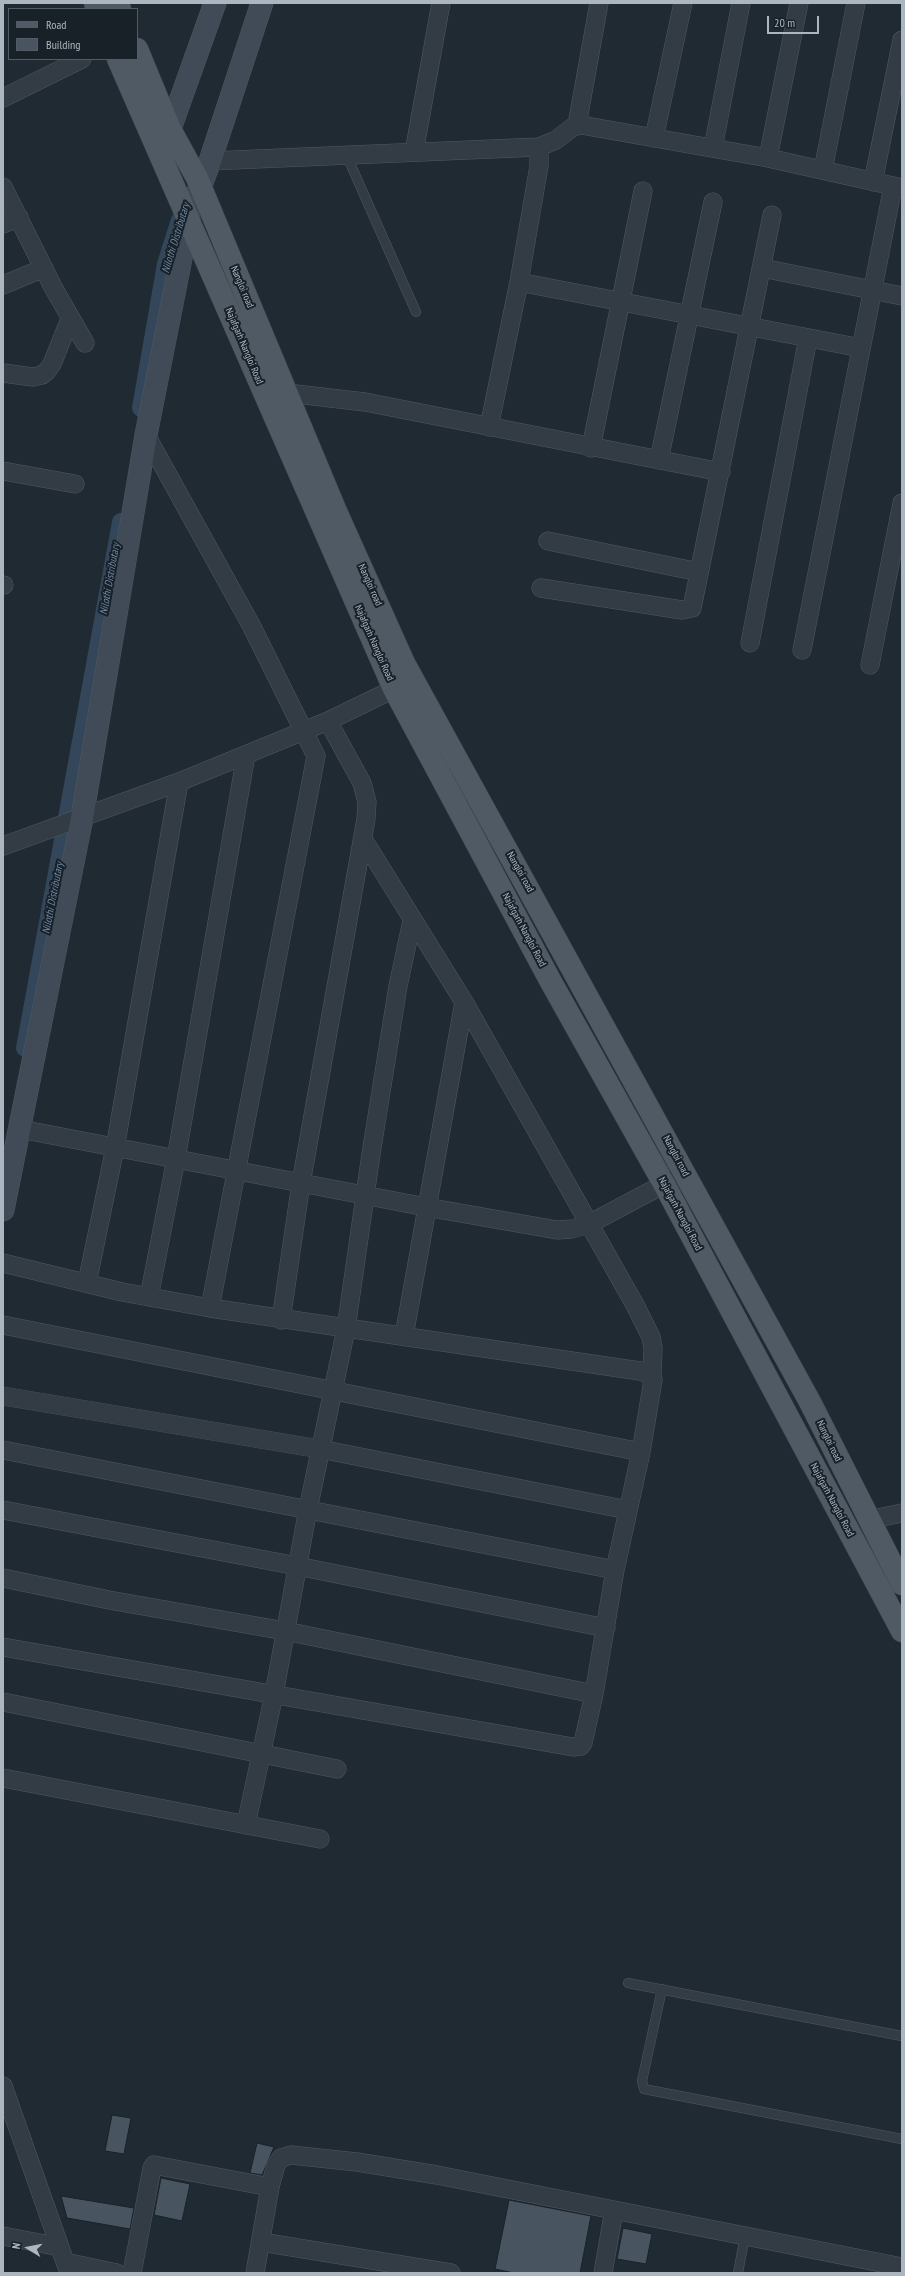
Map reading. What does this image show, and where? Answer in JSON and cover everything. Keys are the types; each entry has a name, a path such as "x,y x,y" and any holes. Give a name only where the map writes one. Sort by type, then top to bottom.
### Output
{"main road":[{"path":"138,52 168,137"},
{"name":"Nangloi road","path":"119,60 198,183 336,509 384,642 404,662 685,1173 810,1402 868,1520 902,1584"},
{"name":"Nangloi road","path":"168,137 167,167 187,213"},
{"name":"Najafgarh Nangloi Road","path":"187,213 384,642 394,689 551,982 664,1184 902,1631"}],"street":[{"path":"168,137 214,3"},
{"path":"3,1210 81,819 146,435 187,213 198,183 210,161 262,3"},
{"path":"414,152 441,3"},
{"path":"210,161 346,154 539,147 556,140 577,125 599,3"},
{"path":"654,138 683,3"},
{"path":"713,148 742,3"},
{"path":"768,158 799,3"},
{"path":"823,170 856,3"},
{"path":"873,182 902,40"},
{"path":"3,98 80,60"},
{"path":"577,125 768,158 898,187 872,291 802,650"},
{"path":"489,427 519,282 535,189 539,147"},
{"path":"3,187 70,319 86,343"},
{"path":"591,448 643,191"},
{"path":"659,460 713,202"},
{"path":"541,588 686,610 693,605 772,215"},
{"path":"3,224 19,217"},
{"path":"3,285 44,268"},
{"path":"762,268 902,296"},
{"path":"519,282 861,348"},
{"path":"3,373 33,377 47,371 52,364 70,319"},
{"path":"750,643 808,338"},
{"path":"287,393 365,402 591,448 721,472"},
{"path":"146,435 250,625 315,753 315,762 210,1308"},
{"path":"3,471 75,484"},
{"path":"870,665 902,503"},
{"path":"548,541 699,572"},
{"path":"3,846 81,819 179,782 328,721 394,689"},
{"path":"281,1320 301,1183 366,819 366,794 362,783 328,721"},
{"path":"149,1297 176,1159 246,755"},
{"path":"86,1283 115,1148 179,782"},
{"path":"3,1647 577,1747 583,1743 594,1694 615,1570 641,1452 653,1385 652,1377 654,1356 651,1337 464,1002 412,921 363,839"},
{"path":"246,1825 274,1694 320,1449 334,1391 346,1329 365,1195 398,986 412,921"},
{"path":"404,1336 464,1002"},
{"path":"20,1128 115,1148 426,1207 557,1230 572,1229 589,1224 685,1173"},
{"path":"3,1263 149,1297 210,1308 281,1320 404,1336 640,1371 652,1377"},
{"path":"3,1325 641,1452"},
{"path":"3,1396 320,1449 628,1510"},
{"path":"3,1450 615,1570"},
{"path":"3,1510 297,1566 606,1628"},
{"path":"868,1520 902,1513"},
{"path":"3,1578 109,1600 285,1631 594,1694"},
{"path":"3,1702 337,1770"},
{"path":"3,1778 320,1839"},
{"path":"5,2097 65,2261"},
{"path":"255,2273 270,2187 278,2161 285,2156 296,2155 357,2162 436,2175 902,2267"},
{"path":"132,2273 154,2165 270,2187"},
{"path":"603,2273 614,2210"},
{"path":"3,2236 65,2261 117,2273"},
{"path":"261,2242 451,2273"}],"lane":[{"path":"346,154 416,312"},
{"path":"628,1983 902,2036"},
{"path":"662,1989 642,2081 644,2089 902,2139"},
{"path":"738,2273 745,2236"}],"building":[{"path":"112,2115 131,2118 124,2154 105,2151"},
{"path":"257,2143 274,2147 262,2175 250,2173"},
{"path":"161,2178 190,2184 182,2221 154,2215"},
{"path":"61,2196 134,2208 130,2229 67,2218"},
{"path":"509,2200 591,2216 580,2273 514,2273 495,2269"},
{"path":"623,2228 652,2234 646,2264 617,2259"}],"waterway":[{"name":"Nilothi Distributary","path":"141,408 166,264 180,220"},
{"name":"Nilothi Distributary","path":"25,1048 121,522"}]}
